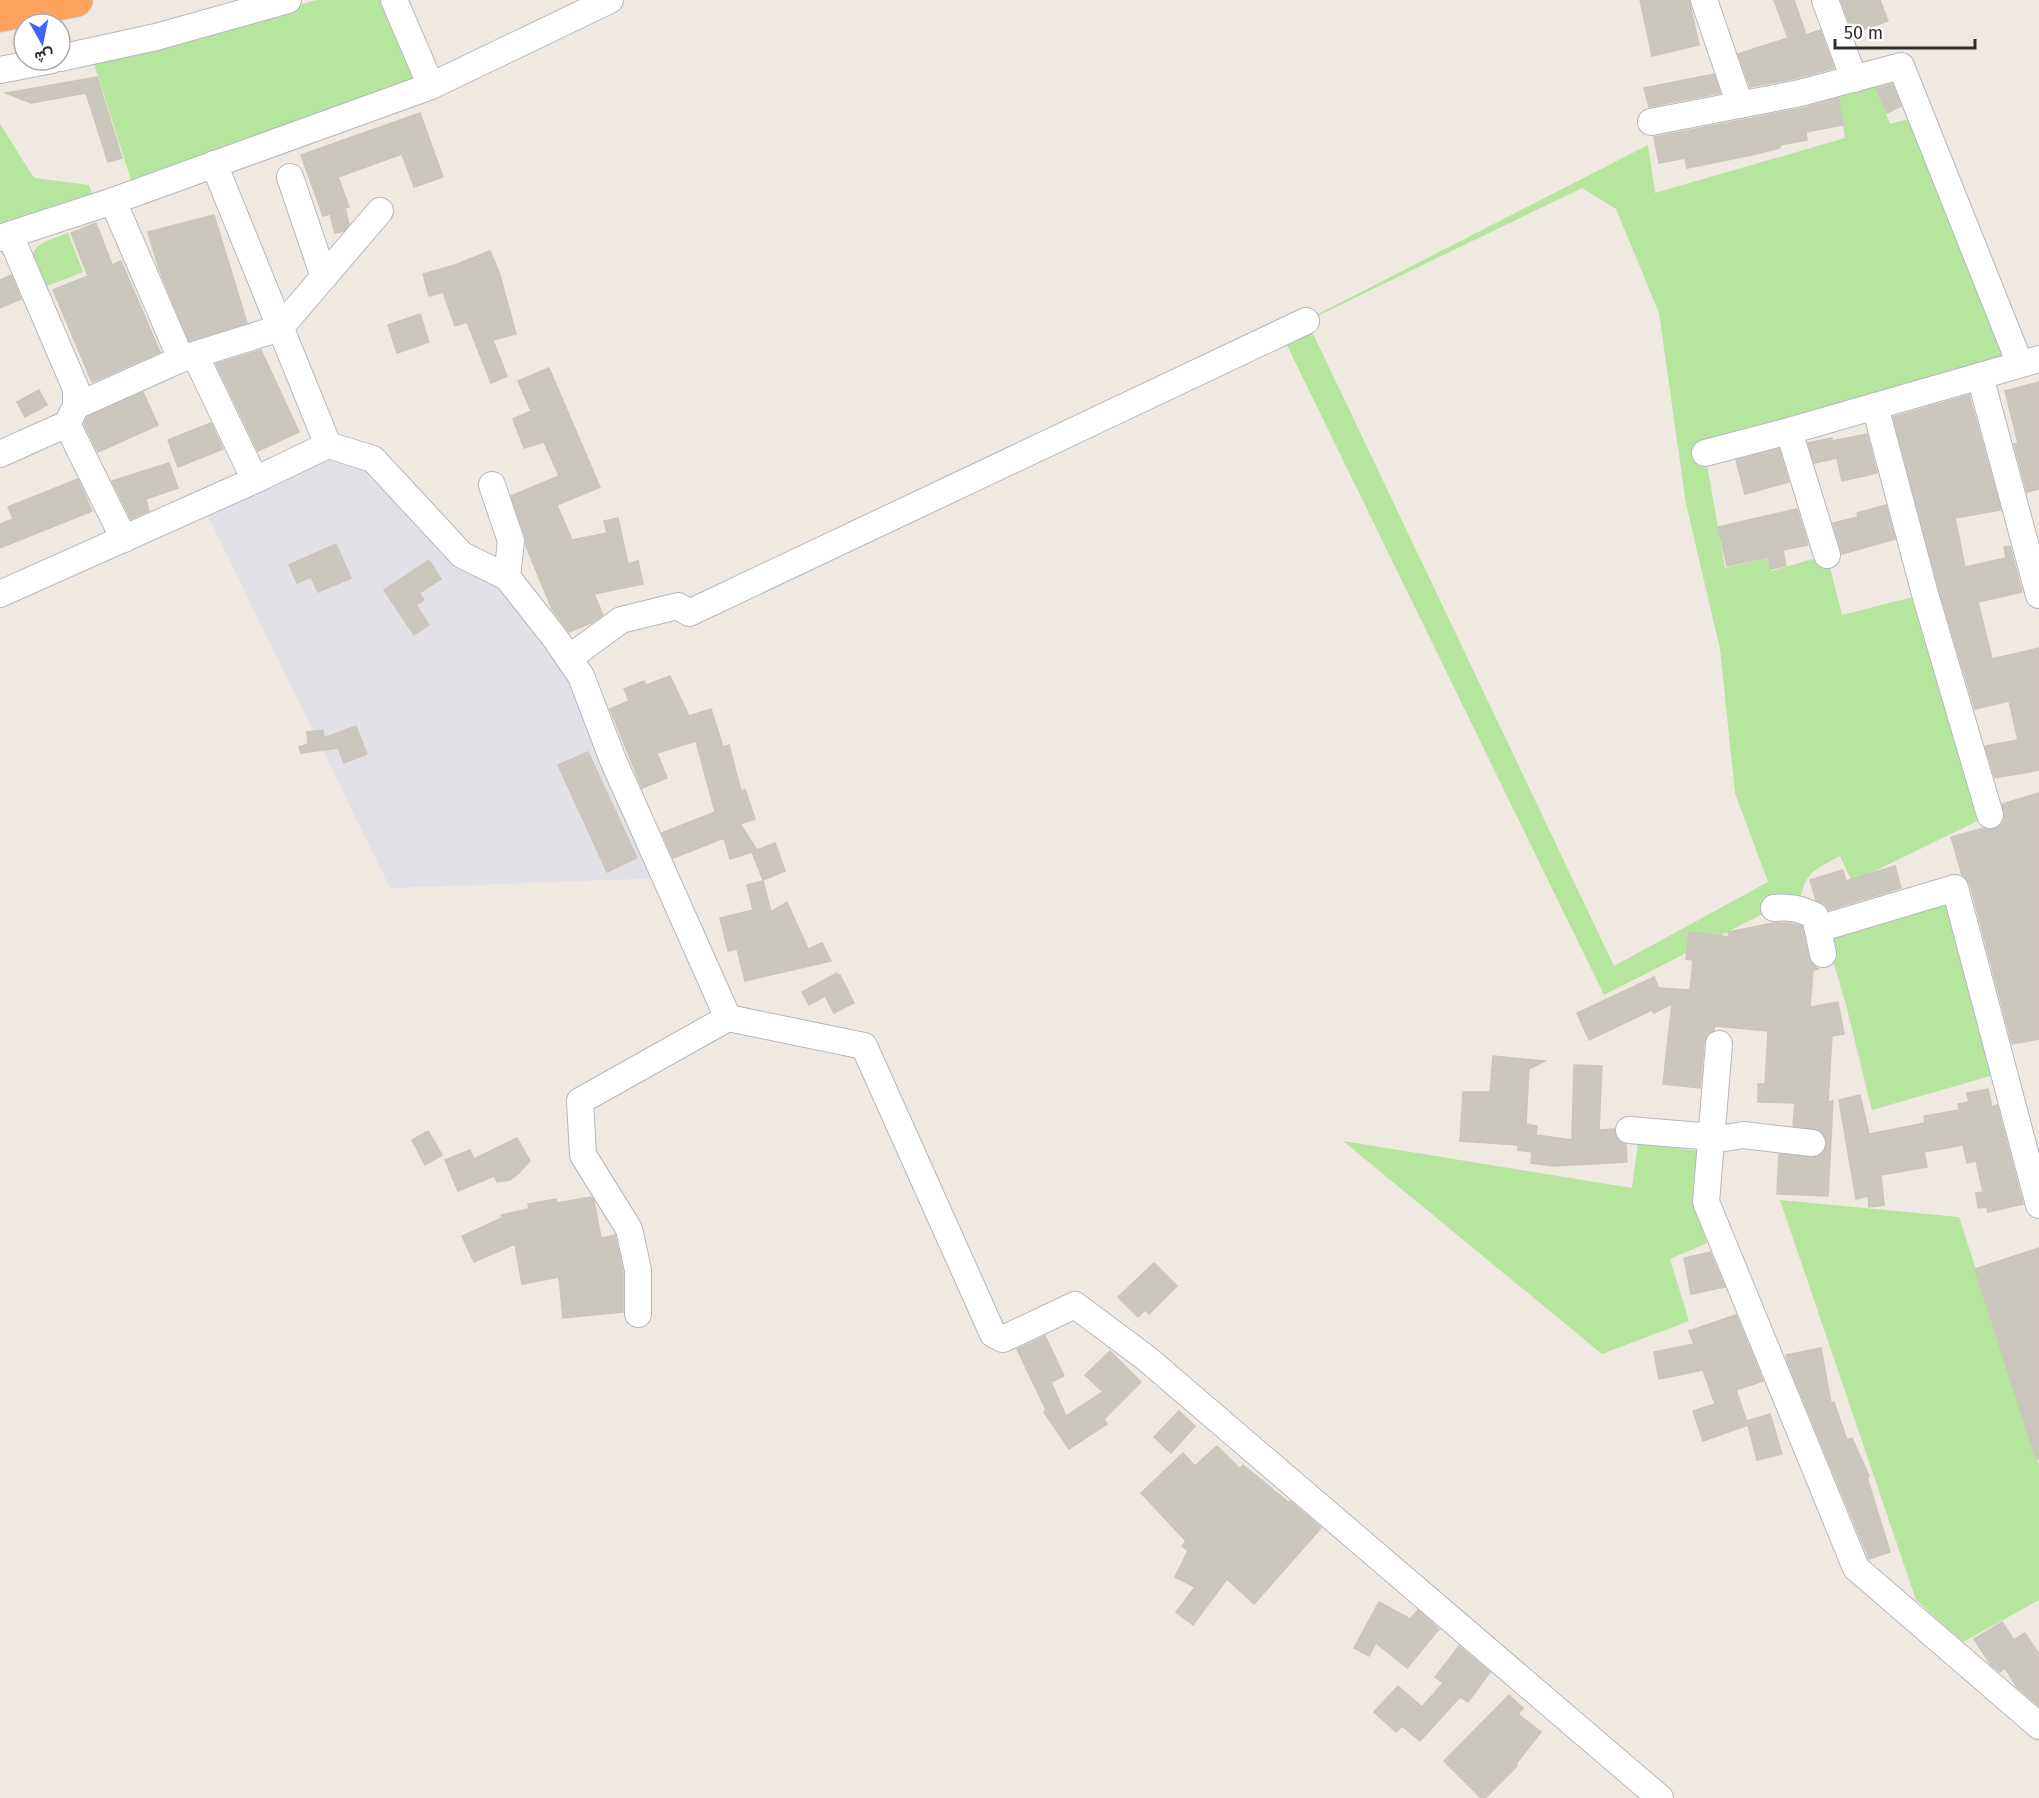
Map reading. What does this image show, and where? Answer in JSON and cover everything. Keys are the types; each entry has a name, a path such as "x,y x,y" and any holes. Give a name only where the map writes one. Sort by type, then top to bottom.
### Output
{"highway":[{"path":"0,15 76,0"}],"street":[{"path":"72,56 156,38 288,0"},
{"path":"394,0 431,86"},
{"path":"124,539 72,415 76,389 5,237 113,201 431,86 610,0"},
{"path":"1704,0 1740,105"},
{"path":"1825,0 1854,79"},
{"path":"1651,122 1800,93 1901,66 2030,361 1705,453"},
{"path":"214,164 328,445"},
{"path":"290,177 324,276"},
{"path":"113,201 188,357 255,480"},
{"path":"0,454 188,357 280,328 380,211"},
{"path":"569,658 621,620 678,606 689,613 1306,321"},
{"path":"1980,376 2039,595"},
{"path":"1875,406 1925,594 1990,815"},
{"path":"1789,431 1827,555"},
{"path":"0,594 328,445 373,459 462,555 507,577 582,676 613,760 728,1018"},
{"path":"492,485 511,540 507,577"},
{"path":"1818,929 1954,888 2039,1205"},
{"path":"1774,908 1799,909 1815,916 1823,954"},
{"path":"638,1314 638,1270 629,1229 583,1155 580,1101 728,1018 864,1047 993,1334 1003,1339 1075,1305 1146,1358 1660,1798"},
{"path":"1719,1044 1706,1202 1856,1568 2039,1726"},
{"path":"1629,1130 1725,1138 1743,1135 1812,1143"}],"shaded area":[{"path":"328,445 373,459 462,555 507,577 555,638 665,878 390,888 202,504"}],"green space":[{"path":"317,0 381,0 419,83 132,183 93,61"},
{"path":"1874,82 1890,124 1921,116 2020,364 1705,453 1725,568 1767,558 1771,571 1827,555 1842,615 1925,594 1990,815 1852,882 1840,856 1810,875 1803,888 1799,909 1774,908 1604,995 1281,333 1648,145 1655,193 1845,138 1837,91","holes":["1582,188 1616,209 1659,313 1686,504 1720,649 1735,793 1768,882 1614,966 1307,321"]},
{"path":"0,124 34,178 89,185 94,201 0,233"},
{"path":"68,233 83,272 45,287 34,256 35,250 44,242"},
{"path":"1950,895 1994,1075 1872,1110 1846,1005 1825,934"},
{"path":"1343,1141 1632,1188 1638,1143 1698,1151 1692,1200 1707,1243 1670,1259 1689,1321 1602,1354"},
{"path":"1780,1200 1959,1217 2039,1465 2039,1600 1963,1642 1916,1600"}],"building":[{"path":"1640,0 1689,0 1699,45 1652,56"},
{"path":"1774,0 1794,0 1806,35 1820,30 1834,68 1750,87 1738,54 1788,38"},
{"path":"1841,0 1880,0 1888,21 1853,33"},
{"path":"1714,74 1720,93 1649,107 1644,88"},
{"path":"97,77 122,158 108,162 86,93 31,103 6,93"},
{"path":"1892,84 1901,106 1887,113 1876,88"},
{"path":"1838,98 1843,125 1806,132 1807,140 1780,145 1780,148 1752,155 1687,168 1685,158 1659,163 1654,137 1803,108"},
{"path":"420,113 443,177 414,187 402,154 338,177 349,207 345,208 349,224 344,231 335,233 330,214 323,216 301,155"},
{"path":"214,215 247,323 189,341 159,269 148,232"},
{"path":"96,223 112,265 121,261 160,352 92,382 53,290 88,276 71,233"},
{"path":"490,251 499,272 516,334 493,340 507,376 491,383 467,322 455,326 443,292 429,296 423,274 455,265"},
{"path":"11,275 21,299 0,308 0,280"},
{"path":"420,314 429,342 397,353 388,325"},
{"path":"261,350 299,432 258,451 216,364"},
{"path":"549,368 600,487 557,505 572,540 607,533 604,521 618,518 628,564 638,561 643,584 594,594 603,615 569,632 552,609 526,546 525,536 511,496 559,476 544,442 524,448 513,419 531,411 518,381"},
{"path":"2039,382 2039,489 2027,492 2014,444 2018,443 2005,391"},
{"path":"39,390 47,405 25,417 17,402"},
{"path":"143,392 158,425 98,452 84,424 87,417"},
{"path":"1969,395 2001,510 1955,518 1965,567 2006,558 2004,547 2010,546 2022,592 1978,602 1992,659 2039,648 2039,770 1995,778 1985,746 2018,740 2009,701 1975,709 1939,590 1893,417"},
{"path":"211,423 223,449 178,467 168,440"},
{"path":"1867,434 1877,473 1842,481 1837,458 1814,463 1808,443"},
{"path":"1779,449 1789,482 1745,494 1736,460"},
{"path":"169,463 178,488 146,499 149,511 131,519 112,481"},
{"path":"78,479 92,511 0,548 0,524 13,519 8,507"},
{"path":"1886,505 1895,539 1842,554 1833,523 1858,517 1857,513"},
{"path":"1797,509 1808,545 1783,550 1786,566 1771,569 1768,557 1727,566 1718,527"},
{"path":"336,544 351,578 318,592 311,577 297,583 289,565"},
{"path":"429,560 441,579 419,593 424,600 416,605 429,625 414,635 384,590"},
{"path":"670,676 689,716 711,709 723,747 729,745 741,791 745,789 755,819 740,824 757,850 775,843 785,871 763,880 752,852 730,859 724,838 673,858 662,833 715,812 696,741 657,753 667,778 642,788 610,709 629,701 624,689 644,681 646,685"},
{"path":"356,726 367,754 344,763 338,748 301,753 299,747 308,744 307,732 323,730 324,738"},
{"path":"588,752 637,858 607,872 558,765"},
{"path":"2039,793 2039,1039 2012,1044 1970,884 1962,875 1951,837 1984,828 1995,829 2004,819 2002,804"},
{"path":"1895,866 1901,888 1828,910 1816,900 1810,880 1843,870 1846,881"},
{"path":"763,881 771,912 787,902 808,949 822,943 831,961 745,981 737,949 728,951 720,918 753,910 747,885"},
{"path":"1773,923 1802,926 1809,958 1818,969 1813,970 1810,1007 1838,1002 1844,1034 1832,1036 1828,1102 1833,1101 1828,1196 1777,1194 1779,1154 1817,1157 1824,1151 1827,1144 1820,1131 1793,1126 1795,1103 1758,1102 1758,1084 1765,1084 1768,1031 1715,1026 1714,1030 1707,1035 1704,1043 1700,1088 1663,1084 1672,1004 1654,1013 1652,1010 1589,1040 1577,1013 1654,977 1659,988 1690,990 1693,960 1686,959 1689,932 1729,937 1728,932"},
{"path":"837,973 854,1003 834,1013 825,996 809,1005 802,992"},
{"path":"1493,1056 1545,1061 1529,1069 1526,1124 1537,1126 1536,1135 1572,1140 1574,1065 1602,1066 1599,1130 1614,1129 1620,1142 1626,1144 1627,1162 1553,1166 1531,1163 1532,1152 1518,1150 1518,1145 1460,1141 1463,1092 1490,1092"},
{"path":"1988,1089 1992,1107 1997,1105 2023,1204 1988,1212 1987,1207 1978,1208 1976,1193 1983,1192 1976,1161 1967,1163 1963,1145 1924,1152 1927,1167 1881,1175 1884,1205 1869,1207 1868,1196 1856,1199 1839,1100 1860,1095 1869,1134 1925,1123 1924,1116 1959,1110 1958,1104 1969,1102 1967,1093"},
{"path":"428,1131 442,1155 425,1165 412,1140"},
{"path":"517,1138 530,1161 518,1174 510,1180 497,1182 494,1176 458,1191 445,1160 470,1150 474,1159"},
{"path":"591,1197 594,1201 601,1238 615,1235 623,1272 623,1312 563,1318 559,1277 522,1284 515,1244 474,1262 462,1236 502,1218 501,1215 529,1209 528,1204 556,1199 557,1203"},
{"path":"2039,1248 2039,1459 2036,1459 1975,1269"},
{"path":"1710,1252 1725,1287 1691,1294 1684,1258"},
{"path":"1154,1263 1177,1286 1149,1314 1145,1310 1138,1317 1118,1297"},
{"path":"1736,1315 1763,1381 1736,1390 1748,1425 1703,1441 1693,1411 1715,1404 1703,1370 1659,1379 1654,1352 1694,1344 1689,1331"},
{"path":"1045,1336 1064,1376 1051,1382 1066,1416 1103,1392 1085,1375 1110,1351 1141,1382 1104,1419 1107,1424 1069,1449 1044,1412 1046,1410 1017,1349"},
{"path":"1821,1348 1831,1403 1834,1402 1847,1440 1852,1438 1869,1476 1867,1477 1890,1552 1869,1559 1786,1355"},
{"path":"1179,1411 1195,1426 1171,1453 1154,1437"},
{"path":"1770,1414 1782,1454 1757,1460 1747,1421"},
{"path":"1217,1446 1240,1469 1243,1465 1321,1528 1254,1604 1227,1579 1193,1625 1176,1612 1195,1587 1175,1577 1188,1551 1182,1546 1186,1541 1141,1493 1183,1453 1195,1466"},
{"path":"1379,1602 1410,1619 1418,1610 1439,1629 1407,1668 1376,1643 1369,1656 1354,1648"},
{"path":"2002,1622 2014,1640 2025,1633 2039,1654 2039,1706 2017,1687 2005,1668 2000,1672 1990,1664 1974,1639"},
{"path":"1459,1646 1490,1672 1468,1702 1460,1697 1420,1741 1402,1726 1396,1732 1374,1712 1398,1686 1422,1707 1443,1683 1435,1677"},
{"path":"1509,1695 1523,1708 1518,1714 1541,1732 1516,1764 1517,1766 1485,1798 1481,1798 1444,1761"}]}
